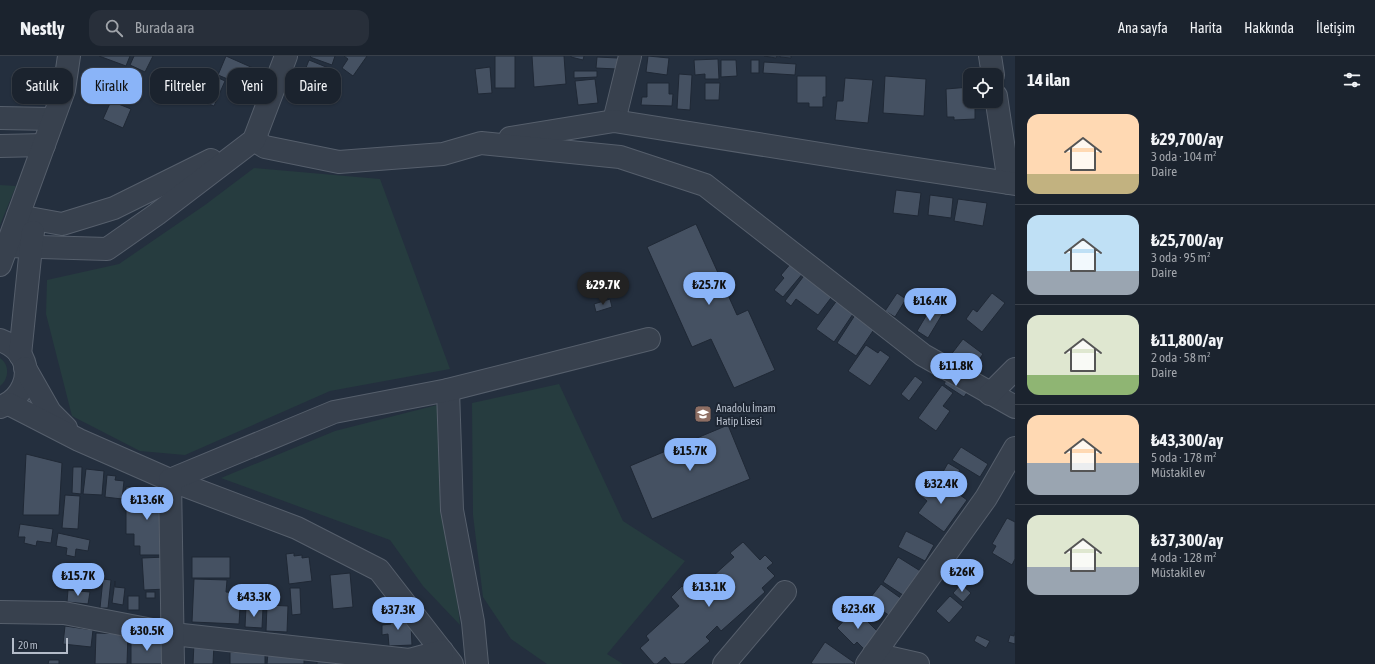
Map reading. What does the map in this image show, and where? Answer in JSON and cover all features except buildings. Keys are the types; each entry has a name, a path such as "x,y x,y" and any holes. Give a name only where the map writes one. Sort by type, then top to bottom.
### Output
{"street":[{"path":"4,256 27,218 44,146 64,90 69,56"},
{"path":"4,256 31,247 107,249 254,140 286,56"},
{"path":"614,121 630,56"},
{"path":"990,56 992,68"},
{"path":"254,140 265,147 339,162 443,154 481,143 614,121 1012,184 998,108"},
{"path":"0,118 54,119"},
{"path":"27,218 62,224 114,208 254,140"},
{"path":"481,143 620,157 705,185 923,355 1015,407"},
{"path":"0,146 44,146"},
{"path":"27,218 31,247 23,362 25,382 19,395 4,406 170,480 297,528 379,570 445,660"},
{"path":"170,480 334,412 448,390 650,339"},
{"path":"0,340 11,345 23,362 50,412 79,440"},
{"path":"990,394 1015,369"},
{"path":"448,390 452,510 473,622 477,664"},
{"path":"918,664 871,659 986,498 1015,448"},
{"path":"170,480 173,664"},
{"path":"724,664 785,592"},
{"path":"0,612 64,613 173,634 409,660 445,660"}],"green space":[{"path":"254,168 380,179 450,369 330,391 185,455 140,451 72,416 46,314 47,280 119,264 205,205"},
{"path":"0,185 16,186 0,225"},
{"path":"0,358 7,368 7,376 0,386"},
{"path":"559,384 623,521 685,561 607,654 623,664 547,664 511,639 483,597 473,515 472,403"},
{"path":"441,404 448,520 460,625 423,586 390,540 221,478 335,431"}],"place":[{"name":"Anadolu İmam Hatip Lisesi","path":"703,414"}]}
